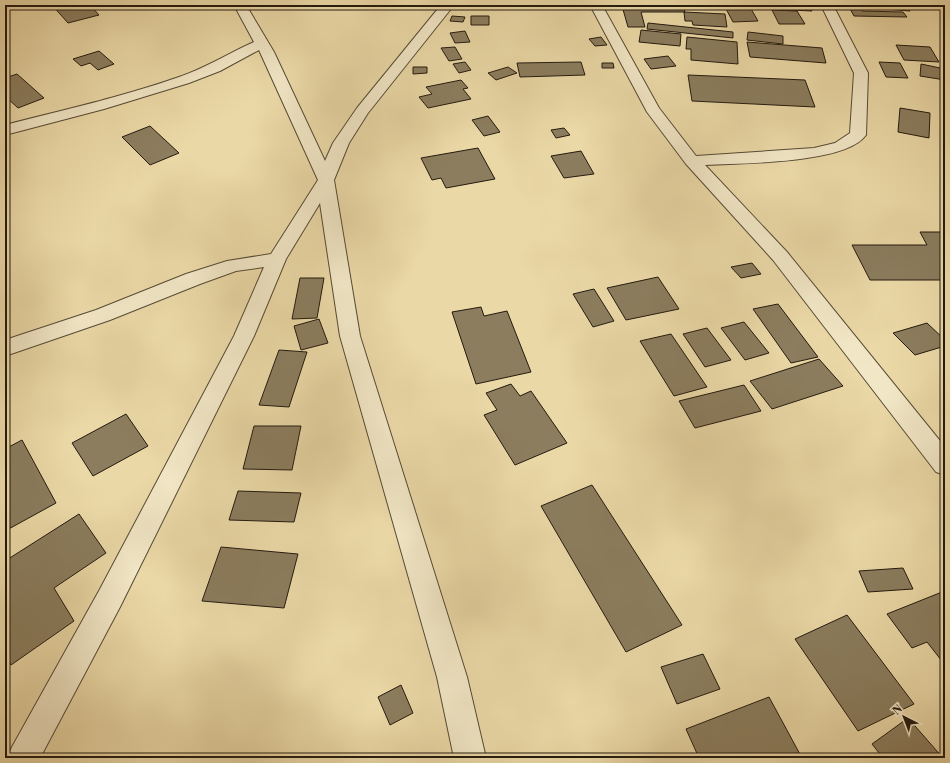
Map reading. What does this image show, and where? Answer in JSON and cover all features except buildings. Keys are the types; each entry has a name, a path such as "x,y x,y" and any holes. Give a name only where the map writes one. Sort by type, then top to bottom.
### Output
{"street":[{"path":"240,5 268,52 326,180 350,336 452,677 470,758"},
{"path":"23,758 110,598 241,343 277,259 326,180 341,143 362,111 448,5"},
{"path":"596,5 652,109 692,161 780,256 945,465"},
{"path":"692,161 815,154 841,146 858,135 861,73 827,5"},
{"path":"5,130 99,106 184,80 215,68 241,53 262,44"},
{"path":"5,348 103,315 193,279 234,265 277,259"}]}
